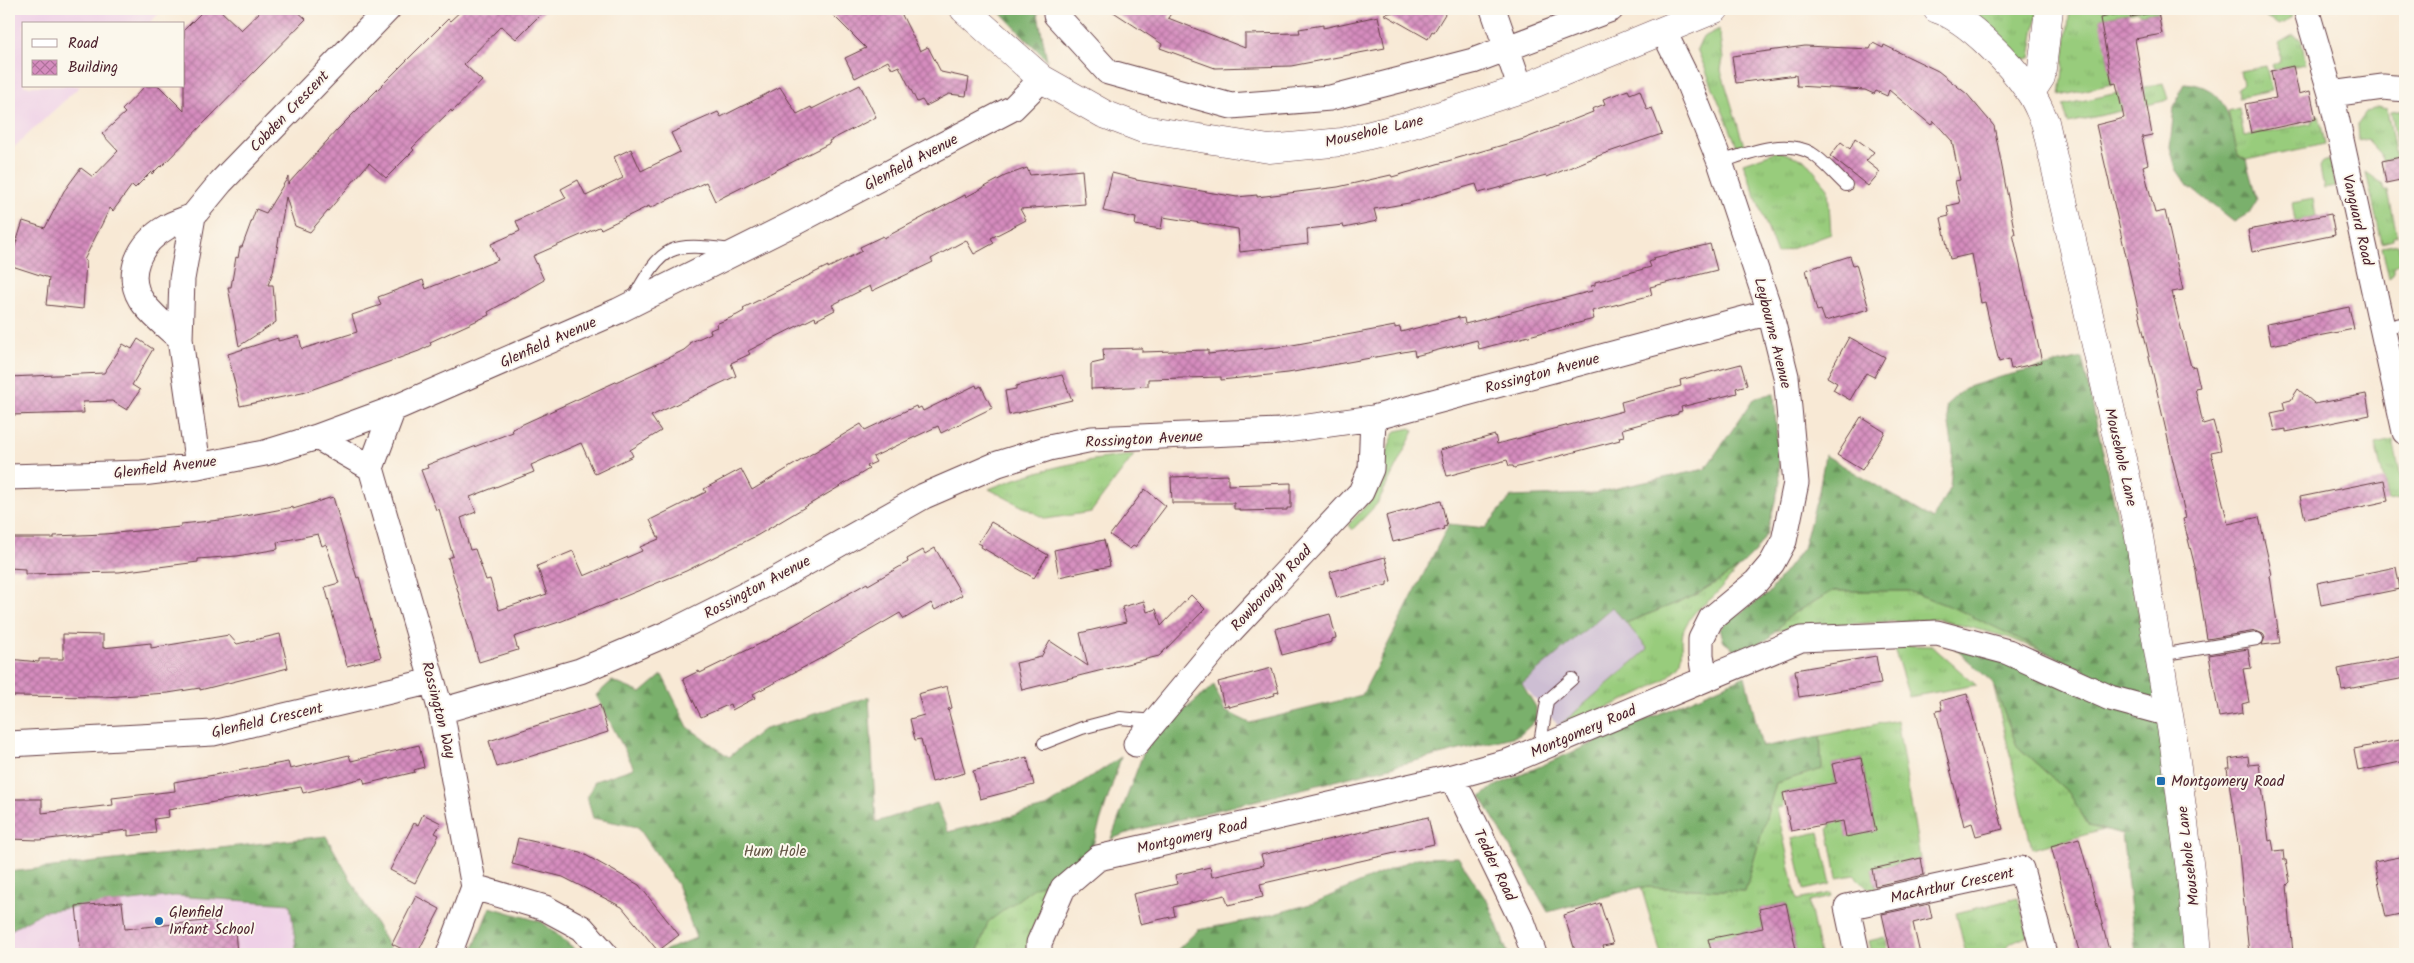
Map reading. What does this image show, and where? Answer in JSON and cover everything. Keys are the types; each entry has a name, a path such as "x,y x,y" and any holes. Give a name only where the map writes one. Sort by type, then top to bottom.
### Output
{"street":[{"name":"Cobden Crescent","path":"198,466 180,339 182,279 193,216 214,189 388,9"},
{"name":"Mousehole Lane","path":"964,9 1042,79 1104,114 1143,129 1269,149 1342,142 1410,125 1521,89 1715,9"},
{"path":"1493,9 1521,89"},
{"path":"1056,15 1108,72 1231,106 1330,98 1473,61 1611,9"},
{"name":"Mousehole Lane","path":"1937,9 1945,11 2002,56 2031,92 2047,132 2126,475 2169,714 2191,877 2198,954"},
{"path":"2031,92 2041,77 2049,9"},
{"name":"Vanguard Road","path":"2306,9 2394,326 2405,432"},
{"name":"Leybourne Avenue","path":"1664,30 1686,77 1720,162 1770,312 1786,376 1796,483 1784,541 1772,563 1756,582 1711,618 1701,640 1701,655 1705,679"},
{"name":"Glenfield Avenue","path":"9,477 142,473 198,466 265,453 393,409 630,305 739,251 1013,108 1042,79"},
{"path":"2331,94 2384,87 2405,89"},
{"name":"Cobden Crescent","path":"180,339 143,303 135,289 134,276 140,250 166,227 193,216"},
{"name":"Rossington Avenue","path":"441,712 580,671 668,633 777,579 924,496 998,464 1049,448 1092,439 1278,431 1373,418 1770,312"},
{"path":"316,437 372,468 393,409"},
{"name":"Rowborough Road","path":"1136,744 1154,721 1172,703 1224,638 1361,492 1371,469 1373,418"},
{"name":"Rossington Way","path":"372,468 441,712 474,887"},
{"name":"Montgomery Road","path":"1039,954 1039,942 1063,888 1098,858 1452,777 1510,761 1801,639 1937,633 2008,652 2110,698 2169,714"},
{"name":"Glenfield Crescent","path":"9,744 213,733 432,681"},
{"name":"Tedder Road","path":"1452,777 1522,921 1534,954"},
{"name":"MacArthur Crescent","path":"1857,954 1847,907 2021,870 2044,954"},
{"path":"449,954 474,887 545,908 582,928 604,954"}],"lane":[{"path":"1720,162 1769,148 1783,147 1811,153 1846,185"},
{"path":"2159,655 2257,639"},
{"path":"1538,749 1547,700 1572,679"},
{"path":"1044,742 1082,728 1120,718 1154,721"}],"shaded area":[{"path":"9,9 164,9 150,22 22,22 22,88 78,88 9,152"},
{"path":"1612,606 1648,649 1559,726 1522,684"},
{"name":"Glenfield Infant School","path":"175,896 290,904 297,954 9,954 9,931 44,911"}],"green space":[{"path":"997,9 1037,9 1047,60"},
{"path":"1959,9 2038,9 2030,58 2026,60 2020,59"},
{"path":"2070,9 2158,9 2158,12 2140,15 2138,11 2101,18 2112,84 2060,96"},
{"path":"2263,9 2290,9 2293,14 2286,22 2279,25 2266,18"},
{"path":"1719,29 1723,59 1721,70 1745,149 1739,151 1697,49 1702,38"},
{"path":"2293,35 2301,39 2306,64 2274,70 2272,65 2280,61 2279,43"},
{"path":"2266,66 2272,91 2239,98 2238,88 2243,83 2240,71"},
{"path":"2163,83 2168,99 2164,101 2068,123 2063,105"},
{"path":"2184,83 2199,85 2210,90 2218,98 2229,118 2238,156 2246,160 2257,200 2249,213 2234,222 2188,186 2176,169 2170,147 2174,107"},
{"path":"2377,107 2387,109 2396,158 2382,161 2381,154 2367,139 2359,141 2358,124 2366,113"},
{"path":"2239,108 2244,136 2312,123 2311,120 2316,119 2315,116 2319,115 2325,144 2246,160 2238,156 2228,111"},
{"path":"2405,110 2405,156 2399,157 2391,112"},
{"path":"1778,151 1805,160 1828,188 1831,234 1777,254 1743,163"},
{"path":"2329,159 2336,187 2324,189 2320,167 2323,161"},
{"path":"2366,172 2382,183 2384,190 2388,190 2397,236 2393,237 2393,240 2382,243"},
{"path":"2313,199 2316,217 2295,221 2292,203"},
{"path":"2398,244 2402,261 2394,267 2394,272 2389,279 2382,247"},
{"path":"2082,358 2158,701 2113,684 1959,610 1909,591 1833,591 1790,615 1768,639 1747,649 1735,650 1724,642 1720,629 1725,623 1768,594 1803,548 1819,491 1825,455 1933,519 1950,487 1953,451 1946,405 1965,388 2004,376"},
{"path":"1774,394 1780,482 1767,533 1755,552 1739,568 1694,596 1626,623 1612,607 1522,684 1536,707 1536,720 1520,735 1136,830 1111,839 1144,751 1161,730 1214,685 1225,711 1250,723 1362,695 1449,524 1485,528 1511,497 1590,494 1705,469 1753,400 1760,396"},
{"path":"1411,428 1414,431 1377,504 1352,530 1348,525 1370,501 1380,484 1392,437 1396,431"},
{"path":"2393,440 2405,498 2389,501 2375,444"},
{"path":"1134,455 1091,512 1046,519 989,489 1060,466"},
{"path":"1739,568 1688,621 1682,637 1681,662 1669,676 1640,693 1559,726 1648,649 1626,623 1694,596"},
{"path":"1833,591 1909,591 1959,610 2071,663 2007,637 1937,619 1799,627 1776,631 1790,615"},
{"path":"1949,643 2161,721 2189,954 2136,954 2122,834 2089,826 2069,793 2017,746 1993,683"},
{"path":"1893,645 1932,646 1976,685 1909,697"},
{"name":"Hum Hole","path":"662,675 688,727 729,757 762,730 869,697 876,822 937,803 948,832 1045,808 1121,757 1092,848 1060,878 1035,887 988,922 977,954 656,954 696,938 677,884 638,827 593,818 587,797 595,781 634,768 596,695 612,681 641,693"},
{"path":"1745,676 1762,747 1820,736 1822,769 1776,783 1745,891 1641,887 1548,912 1481,797 1493,787"},
{"path":"1993,683 2017,746 2069,793 2089,826 2103,830 2032,849"},
{"path":"1897,720 1920,858 1872,869 1876,889 1866,887 1854,875 1837,878 1828,828 1831,827 1827,809 1876,831 1861,758 1832,764 1838,796 1822,785 1781,794 1783,807 1777,808 1797,900 1831,893 1832,897 1809,902 1820,954 1797,954 1786,903 1759,909 1766,941 1747,931 1709,939 1710,949 1705,950 1706,954 1661,954 1641,887 1745,891 1776,783 1822,769 1820,736"},
{"path":"1819,832 1831,884 1804,890 1792,838"},
{"path":"326,836 393,954 297,954 290,904 175,896 44,911 9,931 9,872"},
{"path":"1458,857 1489,904 1508,954 1173,954 1198,930 1256,919 1314,903 1416,858"},
{"path":"1060,878 1043,905 1034,924 1028,954 977,954 987,922 1035,887"},
{"path":"2018,898 2028,935 2012,942 1999,954 1966,954 1956,913"},
{"path":"490,907 542,922 581,954 471,954"},
{"path":"1885,937 1889,954 1872,954 1869,941"}],"building":[{"path":"205,9 219,9 241,30 263,9 295,9 306,19 161,167 152,174 151,172 135,188 132,185 113,211 110,208 84,260 86,261 83,309 46,305 49,278 9,265 23,221 45,228 64,191 81,168 93,177 118,151 102,134 125,113 122,110 143,88 161,88 184,111 185,29"},
{"path":"463,9 546,9 516,39 501,26 464,64 482,81 452,112 451,110 412,148 414,150 386,178 369,163 310,232 295,226 286,197 273,272 268,285 273,285 276,322 239,346 228,287 231,287 236,257 238,258 240,247 242,247 256,209 266,213 288,177 288,184 337,130 448,19 450,21"},
{"path":"827,9 899,9 920,51 928,47 941,72 969,78 966,96 949,94 926,106 922,100 917,102 899,66 892,69 888,61 855,78 845,58 866,48"},
{"path":"1109,9 1174,9 1168,18 1245,48 1245,34 1300,33 1299,29 1323,25 1323,28 1378,16 1385,48 1291,66 1215,68 1160,48 1162,44"},
{"path":"1410,9 1448,9 1428,39 1384,14"},
{"path":"2158,12 2162,34 2135,39 2152,135 2142,137 2148,164 2143,166 2155,213 2165,211 2183,290 2172,292 2191,367 2195,366 2200,387 2195,388 2203,424 2213,421 2221,450 2211,452 2228,524 2259,517 2272,575 2270,576 2280,643 2262,645 2265,637 2256,631 2207,639 2196,571 2183,519 2186,518 2096,125 2124,118 2116,83 2112,84 2100,18 2129,13 2130,17"},
{"path":"1873,43 1883,48 1884,45 1938,71 1967,94 1994,126 2015,234 2013,234 2042,362 2011,369 2009,359 1999,362 1985,302 1981,303 1972,254 1950,259 1941,218 1949,216 1947,206 1960,203 1955,181 1960,180 1952,141 1934,121 1931,125 1889,90 1887,96 1876,91 1874,94 1865,90 1797,86 1796,75 1736,83 1732,56 1805,46 1870,49"},
{"path":"2293,66 2299,94 2310,91 2316,119 2251,133 2245,104 2276,98 2271,71"},
{"path":"860,85 876,117 829,141 830,143 715,201 706,182 601,229 599,227 533,256 544,280 488,312 489,315 430,342 431,345 419,351 302,393 240,406 228,354 278,338 278,341 299,336 302,349 357,332 352,315 381,305 378,297 423,280 426,289 498,260 491,244 520,231 516,221 566,198 561,189 578,180 586,196 623,178 614,157 631,149 641,171 680,152 671,133 718,112 721,117 780,87 797,114 811,107 812,109"},
{"path":"1628,90 1630,94 1640,90 1647,110 1652,108 1662,134 1603,154 1547,177 1546,175 1479,193 1476,184 1409,203 1374,209 1377,221 1344,228 1343,225 1307,229 1308,244 1240,252 1238,229 1163,217 1161,229 1135,225 1136,218 1103,211 1112,173 1136,180 1237,197 1257,195 1257,197 1338,187 1391,175 1392,177 1524,139 1593,112 1592,109 1605,104 1603,99"},
{"path":"1855,138 1874,152 1866,161 1880,172 1868,186 1830,156 1841,142 1850,149"},
{"path":"2405,156 2405,179 2386,183 2382,161"},
{"path":"1027,168 1030,175 1082,170 1085,204 1020,209 1026,220 991,238 994,243 974,254 966,240 931,259 933,262 872,291 870,286 832,305 835,310 816,320 815,317 748,351 750,354 731,363 736,376 651,416 661,431 630,450 633,456 595,474 581,443 531,465 534,472 470,497 476,512 461,518 470,550 475,549 486,580 490,579 499,610 547,594 537,566 573,551 584,576 642,551 640,547 659,539 650,520 706,492 704,489 741,469 752,490 861,424 865,430 916,406 917,409 921,407 923,411 976,385 977,388 981,386 992,408 941,433 938,426 873,457 876,462 867,466 869,469 758,535 686,571 599,607 514,637 518,650 479,662 448,558 453,556 439,509 436,510 421,470 428,468 427,465 513,432 512,429 662,361 684,350 690,345 689,343 711,333 710,330 717,327 716,324 744,311 743,308 862,251 860,247 883,236 884,238 965,195 966,197 1005,176"},
{"path":"2331,214 2335,235 2252,252 2248,230"},
{"path":"1710,244 1717,270 1650,287 1652,295 1592,311 1594,319 1479,349 1477,340 1415,356 1414,350 1288,373 1221,380 1221,377 1148,379 1148,386 1091,389 1091,364 1104,361 1103,349 1142,348 1142,352 1208,350 1208,354 1287,346 1395,326 1395,328 1400,327 1401,332 1459,317 1459,319 1464,318 1465,324 1592,291 1591,286 1595,285 1595,282 1651,267 1649,262 1654,260 1653,258"},
{"path":"1850,256 1853,265 1856,264 1869,309 1825,321 1821,310 1817,311 1806,270"},
{"path":"2349,307 2354,329 2271,345 2267,324"},
{"path":"1849,337 1885,357 1874,377 1866,373 1850,400 1833,390 1837,383 1827,377"},
{"path":"138,339 153,349 132,385 140,390 127,410 112,401 83,402 84,413 9,415 9,377 104,373 123,344 132,349"},
{"path":"1741,364 1747,385 1736,388 1737,393 1681,407 1682,411 1678,412 1678,414 1622,429 1624,436 1619,437 1620,440 1514,468 1509,466 1507,460 1447,476 1440,450 1495,435 1497,444 1623,411 1621,402 1681,386 1680,380"},
{"path":"1062,375 1072,400 1009,415 1005,391 1016,389 1016,386"},
{"path":"2298,389 2315,404 2366,394 2370,415 2286,432 2286,429 2275,431 2271,413 2285,410 2283,402 2291,400"},
{"path":"1861,417 1885,432 1862,470 1837,455"},
{"path":"1228,475 1228,485 1291,483 1291,508 1287,508 1287,510 1239,511 1239,509 1234,509 1234,503 1172,503 1171,477"},
{"path":"2384,480 2388,501 2305,519 2300,497"},
{"path":"1145,489 1166,506 1135,547 1133,546 1130,549 1110,535"},
{"path":"333,497 357,578 359,577 381,657 347,666 325,587 339,583 326,544 322,546 318,534 277,542 278,549 237,556 198,559 198,562 119,572 25,574 25,569 9,568 9,538 54,538 54,536 105,534 181,527 181,524 230,519 293,507 293,509"},
{"path":"1441,501 1447,526 1443,527 1444,529 1393,542 1386,516"},
{"path":"991,522 1048,555 1034,578 981,547 982,545 978,543"},
{"path":"1104,540 1110,566 1059,577 1054,550"},
{"path":"935,548 962,595 935,610 931,603 904,619 900,613 831,653 753,694 755,698 732,710 730,704 701,717 683,679 699,671 700,673 770,639 867,583 868,585 908,562 907,559 923,550 925,554"},
{"path":"1385,557 1391,581 1387,582 1387,585 1337,598 1330,572"},
{"path":"2396,567 2400,589 2321,605 2317,583"},
{"path":"1191,595 1205,609 1159,656 1022,690 1016,663 1041,657 1050,641 1088,666 1080,633 1126,622 1122,607 1144,601 1147,612 1156,609 1161,626"},
{"path":"1330,614 1336,638 1332,639 1332,642 1282,655 1275,629"},
{"path":"63,634 103,635 103,648 151,643 151,648 229,635 237,644 280,634 288,668 200,690 200,688 168,693 104,697 9,696 9,659 39,662 39,659 63,659"},
{"path":"2248,649 2251,668 2243,669 2249,702 2242,704 2243,713 2219,717 2209,655"},
{"path":"1876,656 1881,684 1799,697 1795,670"},
{"path":"2405,656 2405,678 2342,690 2338,669"},
{"path":"1272,668 1279,692 1274,693 1275,695 1229,707 1228,705 1224,706 1218,682"},
{"path":"947,686 952,708 948,709 965,773 932,782 921,739 915,740 910,719 924,715 918,694"},
{"path":"1967,694 2003,829 1976,836 1972,823 1964,826 1936,711 1942,710 1940,701"},
{"path":"600,705 608,732 497,767 489,741"},
{"path":"2405,739 2405,761 2358,771 2354,749"},
{"path":"419,745 424,767 414,770 415,772 365,784 363,778 303,793 301,787 168,810 169,817 154,819 156,833 128,836 128,830 40,840 9,839 9,799 42,799 42,813 113,805 112,798 175,791 174,782 288,762 290,769 349,755 351,761"},
{"path":"2248,756 2249,765 2259,764 2269,841 2272,840 2274,851 2283,850 2284,860 2286,860 2290,882 2287,885 2293,954 2249,954 2238,844 2227,768 2230,768 2229,759"},
{"path":"1027,757 1034,785 980,799 973,771"},
{"path":"1861,758 1876,831 1846,837 1843,821 1791,831 1783,793 1836,783 1832,764"},
{"path":"423,814 441,823 435,833 439,835 415,883 390,870 414,823 418,825"},
{"path":"1428,817 1434,844 1260,884 1263,897 1228,905 1225,895 1173,907 1175,916 1140,924 1133,894 1177,884 1175,875 1210,867 1212,877 1264,865 1261,855"},
{"path":"518,838 580,852 639,885 679,935 658,951 622,907 563,877 512,864"},
{"path":"2079,838 2110,954 2080,954 2077,944 2051,846"},
{"path":"2405,856 2405,913 2386,917 2374,862"},
{"path":"1921,858 1924,875 1875,886 1872,869"},
{"path":"416,896 440,909 417,954 412,954 392,944"},
{"path":"122,902 125,929 215,920 216,932 235,930 237,954 81,954 76,906"},
{"path":"1600,903 1613,944 1603,946 1606,954 1576,954 1564,915"},
{"path":"1786,903 1797,954 1712,954 1708,939 1763,928 1759,909"},
{"path":"1929,904 1932,918 1913,923 1920,954 1891,954 1882,914"}],"place":[{"name":"Montgomery Road","path":"2161,781"},
{"name":"Glenfield Infant School","path":"159,921"}]}
